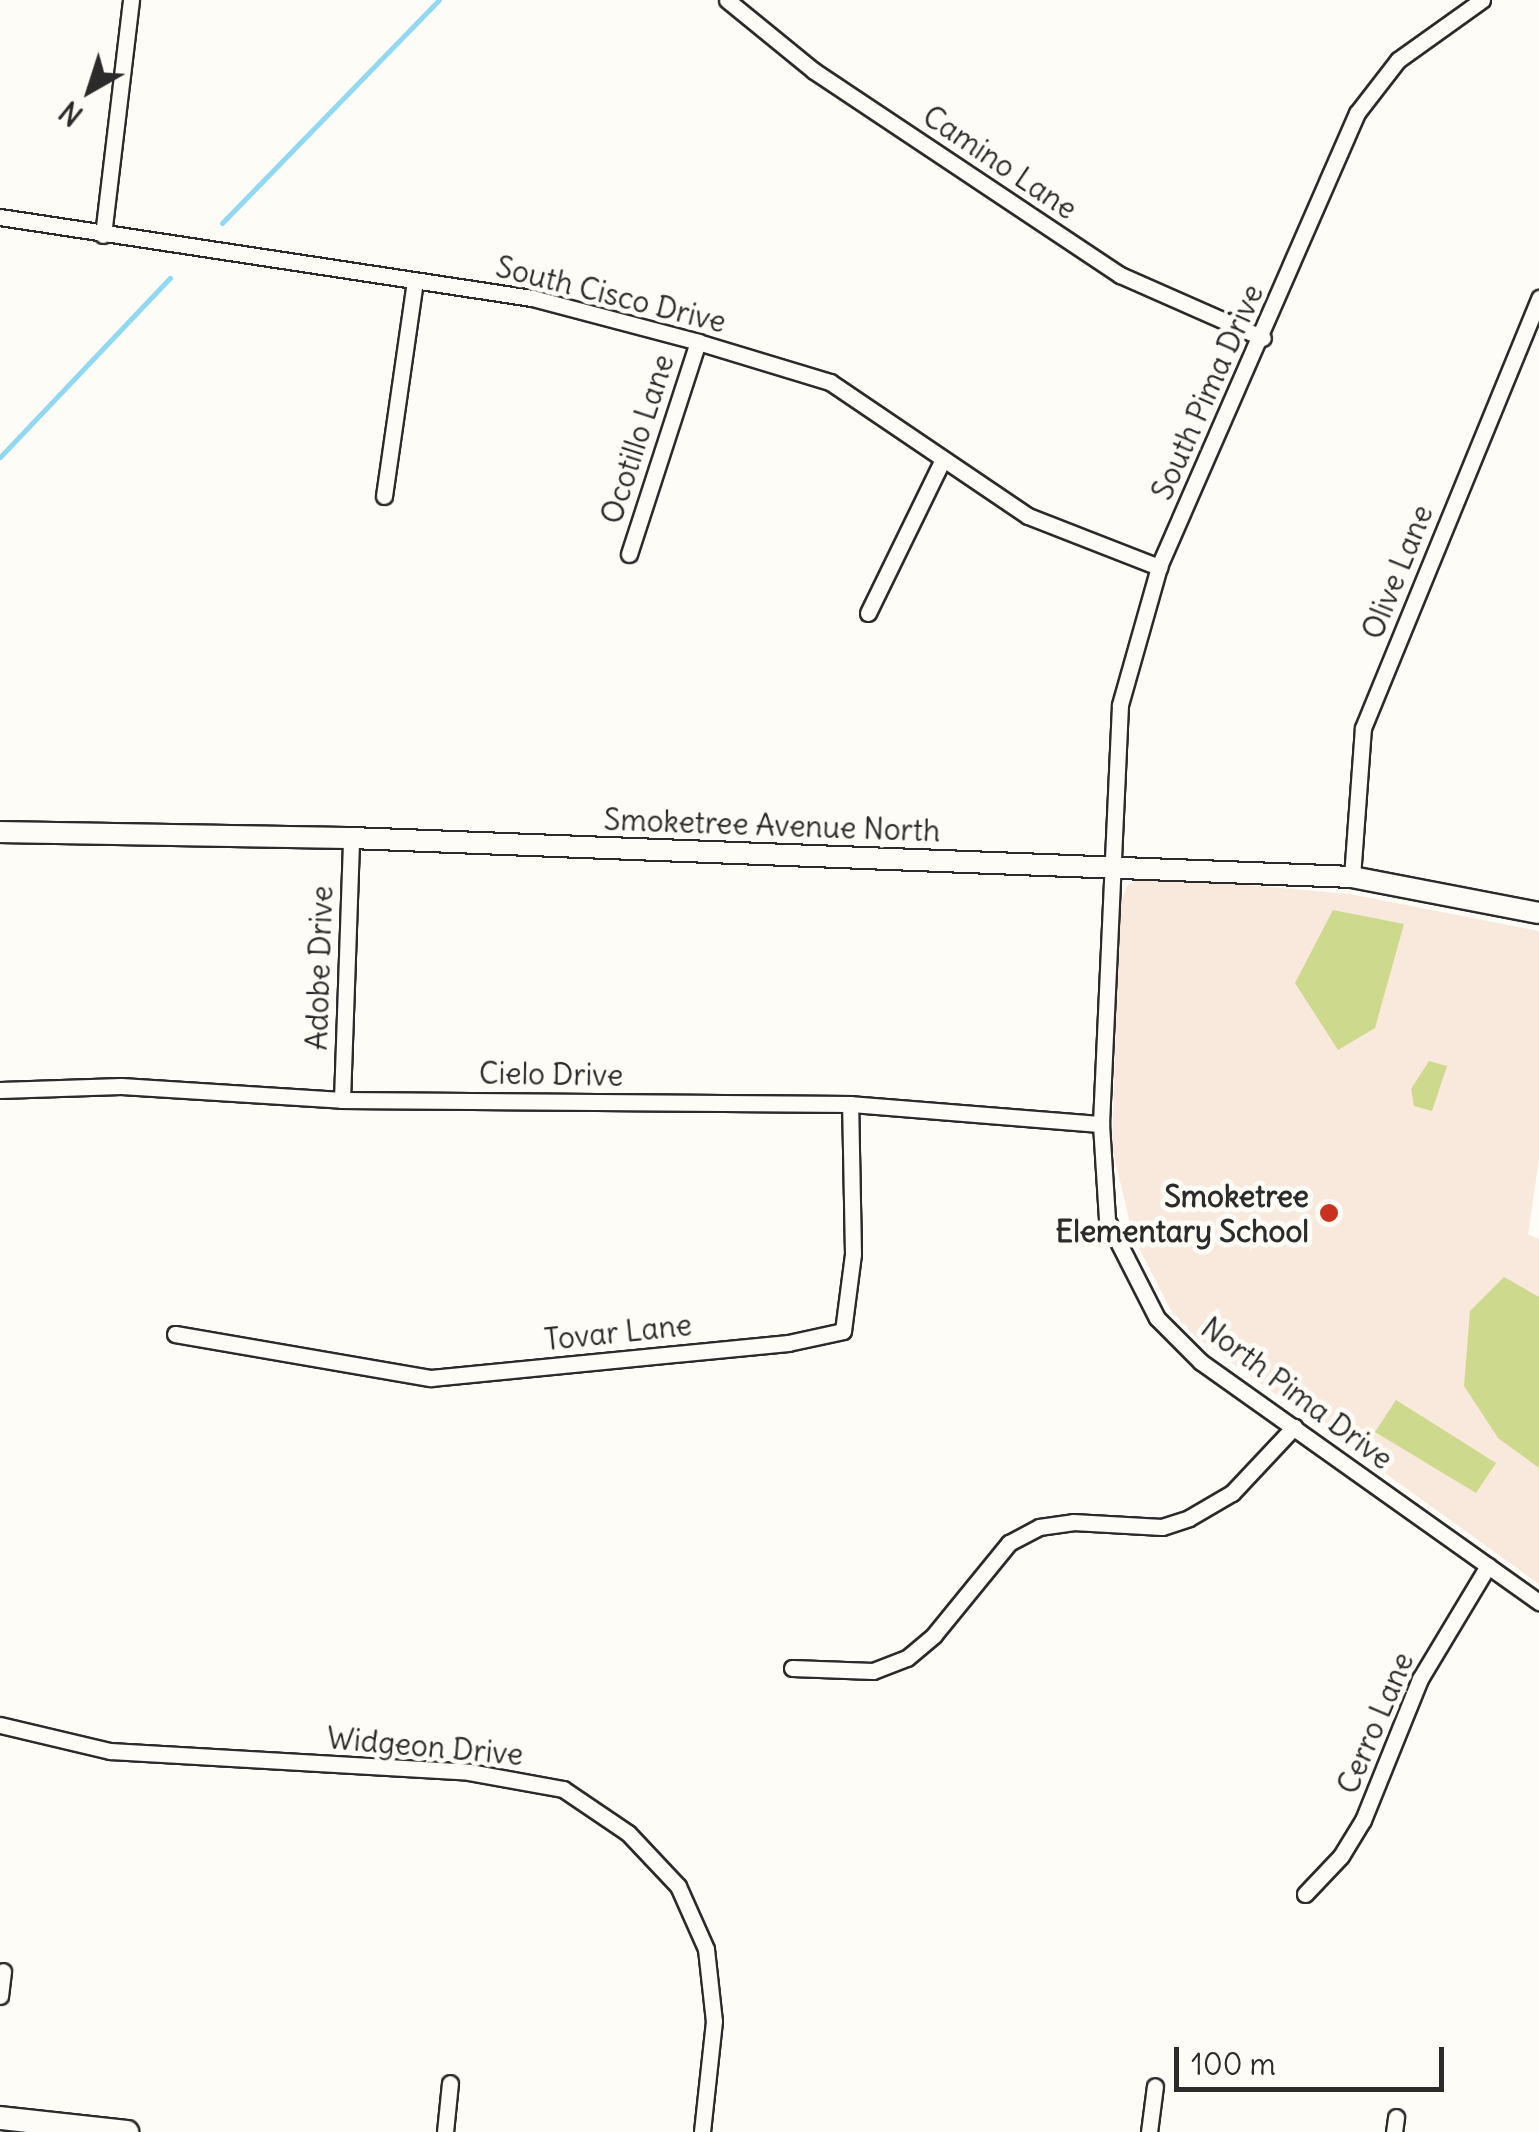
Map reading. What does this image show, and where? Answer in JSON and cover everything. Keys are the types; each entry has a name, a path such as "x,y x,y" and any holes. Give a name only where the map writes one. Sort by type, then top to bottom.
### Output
{"main road":[{"path":"0,2118 127,2132"}],"street":[{"path":"102,236 131,0"},
{"name":"Camino Lane","path":"727,0 814,72 1120,275 1263,338"},
{"name":"South Pima Drive","path":"1108,868 1120,706 1159,567 1263,338 1357,113 1398,60 1482,0"},
{"name":"South Cisco Drive","path":"0,217 102,236 532,298 698,342 830,382 1028,516 1159,567"},
{"path":"384,496 414,282"},
{"name":"Olive Lane","path":"1352,877 1363,728 1539,298"},
{"name":"Ocotillo Lane","path":"629,554 698,342"},
{"path":"868,613 943,459"},
{"name":"Smoketree Avenue North","path":"0,832 351,838 1352,877 1539,913"},
{"name":"Adobe Drive","path":"342,1100 351,838"},
{"name":"North Pima Drive","path":"1108,868 1101,1124 1107,1220 1157,1318 1201,1362 1539,1602"},
{"name":"Cielo Drive","path":"0,1090 121,1086 342,1100 850,1104 1101,1124"},
{"name":"Tovar Lane","path":"175,1334 432,1378 788,1343 842,1331 853,1254 850,1104"},
{"path":"792,1668 873,1671 906,1658 934,1635 1009,1543 1039,1527 1072,1522 1162,1527 1189,1518 1232,1492 1294,1426"},
{"name":"Cerro Lane","path":"1305,1894 1341,1856 1363,1820 1420,1679 1488,1566"},
{"name":"Widgeon Drive","path":"0,1725 110,1751 469,1772 563,1790 628,1833 678,1886 706,1948 714,2021 702,2132"},
{"path":"0,1996 3,1971"},
{"path":"445,2132 450,2083"},
{"path":"1149,2132 1155,2086"}],"shaded area":[{"name":"Smoketree Elementary School","path":"1143,876 1350,894 1539,931 1539,1159 1528,1234 1539,1239 1539,1584 1196,1337 1170,1309 1133,1236 1112,1147 1120,905 1127,886"}],"green space":[{"path":"1333,910 1404,924 1375,1028 1338,1050 1295,983"},
{"path":"1429,1061 1447,1066 1432,1111 1414,1106 1411,1089"},
{"path":"1504,1277 1539,1297 1539,1468 1498,1438 1464,1386 1470,1311"},
{"path":"1396,1400 1496,1463 1476,1493 1375,1432"}],"waterway":[{"path":"222,223 439,0"},
{"path":"0,457 170,278"}],"place":[{"name":"Smoketree Elementary School","path":"1329,1213"}]}
